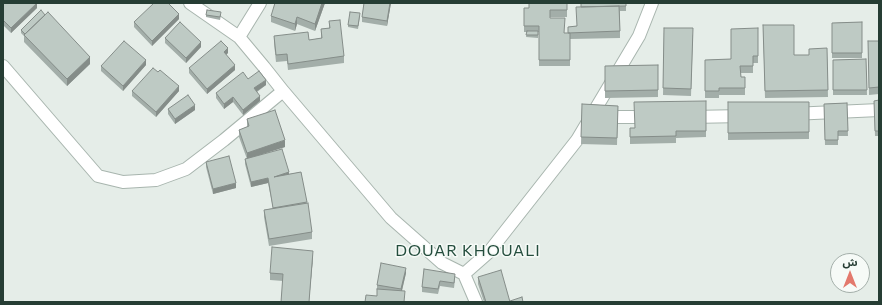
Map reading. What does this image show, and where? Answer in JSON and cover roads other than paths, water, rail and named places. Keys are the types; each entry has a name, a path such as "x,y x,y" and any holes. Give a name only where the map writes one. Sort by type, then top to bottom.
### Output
{"street":[{"path":"190,3 239,37 391,218 442,264 464,274 476,302"},
{"path":"239,37 260,3"},
{"path":"464,274 489,252 577,140 639,36 652,3"},
{"path":"3,66 98,176 123,182 156,180 186,169 224,140 283,91"},
{"path":"778,114 879,110"},
{"path":"676,117 754,115"},
{"path":"591,117 661,117"}],"district":[{"name":"DOUAR KHOUALI","path":"468,251"}]}
